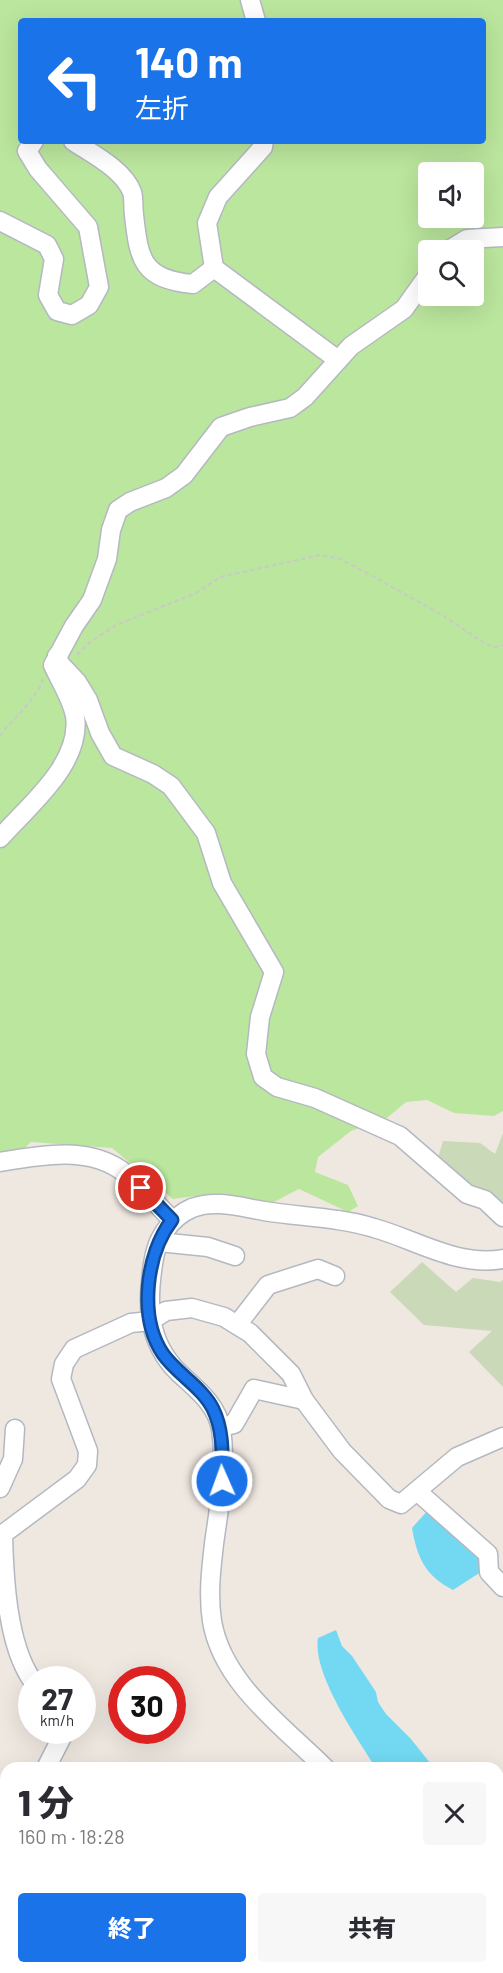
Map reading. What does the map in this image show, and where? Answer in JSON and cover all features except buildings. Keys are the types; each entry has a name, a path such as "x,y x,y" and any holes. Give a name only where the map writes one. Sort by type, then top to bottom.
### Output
{"street":[{"path":"250,0 255,18"},
{"path":"0,221 47,245 54,259 48,295 57,311 72,315 89,305 99,287 88,227 38,170 27,151 32,144"},
{"path":"77,144 120,174 132,192 139,254 149,271 170,282 192,284 214,268"},
{"path":"263,144 218,197 207,223 214,268 338,360"},
{"path":"467,240 503,237"},
{"path":"0,838 51,784 74,743 75,716 57,662 92,600 107,559 111,530 118,510 130,502 166,488 184,475 221,427 250,417 290,408 321,383 338,360 367,333 404,309 418,289"},
{"path":"57,662 77,682 88,700 100,733 113,756 153,774 171,786 206,833 222,883 274,972 260,1017 256,1054 263,1077 277,1087 315,1098 400,1136 467,1194 485,1200 503,1217"},
{"path":"0,1162 69,1154 99,1159 125,1173 172,1220"},
{"path":"319,1762 243,1685 230,1669 217,1642 209,1594 222,1481 221,1427 211,1406 164,1355 155,1339 150,1321 149,1289 159,1242 172,1220 197,1206 222,1204 289,1215 333,1218 364,1225 468,1261 503,1259"},
{"path":"159,1242 208,1247 235,1256"},
{"path":"237,1325 268,1285 318,1269 335,1276"},
{"path":"26,1666 17,1642 4,1594 1,1530 77,1479 87,1465 88,1451 61,1379 64,1364 74,1349 131,1323 150,1321 166,1311 192,1308 224,1317 250,1333 291,1374 304,1400 342,1451 389,1499 401,1504 457,1457 503,1437"},
{"path":"221,1427 234,1424 254,1389 304,1400"},
{"path":"0,1488 13,1459 15,1429"},
{"path":"418,1492 488,1554 489,1572 503,1587"},
{"path":"49,1762 58,1744"}],"path":[{"path":"0,736 41,687 45,671 57,662 75,657 90,642 116,625 196,593 220,577 320,555 338,558 367,573 444,616 484,643 494,647 503,645"}],"green space":[{"path":"0,0 503,0 503,1111 494,1116 454,1113 427,1100 406,1102 387,1118 351,1131 318,1157 315,1172 348,1185 358,1206 348,1212 299,1189 268,1205 203,1195 173,1199 112,1148 31,1142 0,1172"},
{"path":"503,1133 503,1207 486,1189 466,1188 438,1158 443,1141 480,1143 495,1154"},
{"path":"422,1262 456,1292 473,1278 500,1282 503,1280 503,1387 469,1352 492,1331 424,1325 390,1292"}],"water":[{"path":"429,1509 484,1554 484,1570 453,1590 443,1585 429,1572 417,1548 412,1528"},
{"path":"336,1630 342,1646 352,1656 376,1692 378,1702 386,1714 411,1739 429,1762 372,1762 329,1687 318,1652 318,1638"}],"route":[{"path":"141,1188 172,1220 162,1234 154,1254 149,1289 150,1321 155,1339 164,1355 211,1406 221,1427 222,1481"}]}
